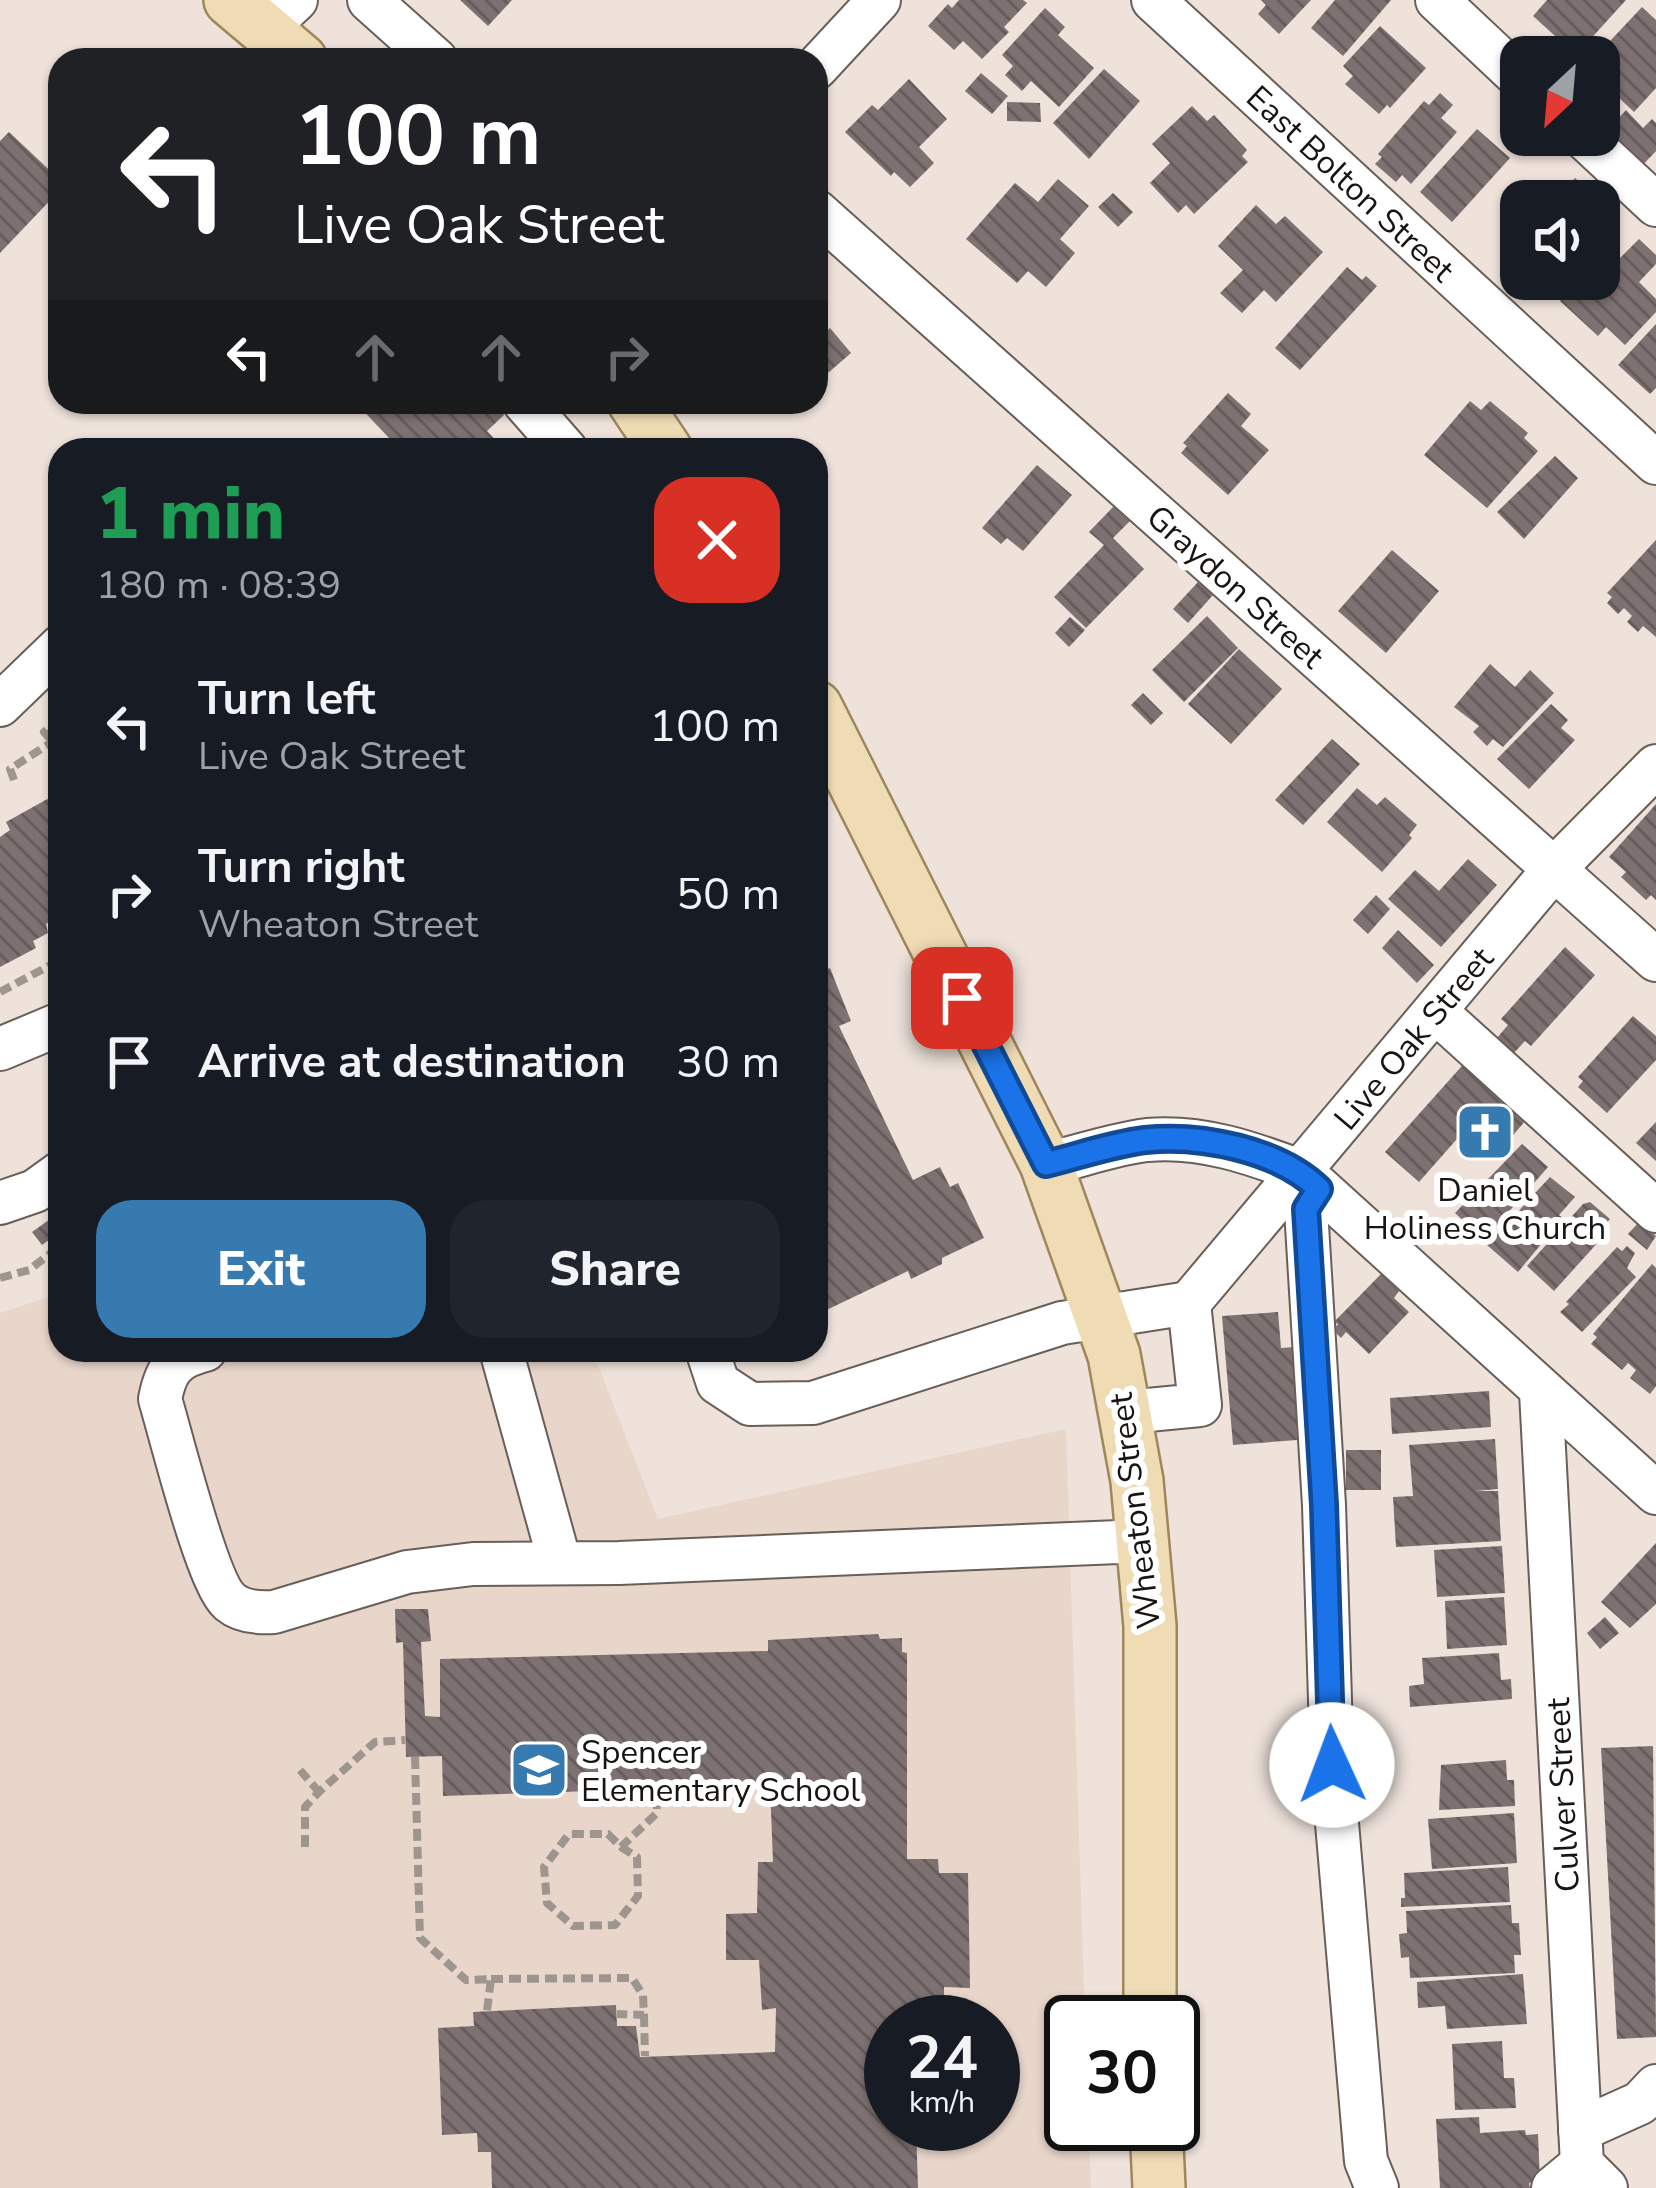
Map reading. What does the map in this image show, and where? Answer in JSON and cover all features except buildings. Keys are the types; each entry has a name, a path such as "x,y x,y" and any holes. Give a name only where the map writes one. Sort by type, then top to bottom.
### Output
{"main road":[{"name":"Wheaton Street","path":"828,731 1046,1164 1101,1314 1127,1412 1150,1626 1150,1995"},
{"path":"1158,2151 1160,2188"}],"street":[{"path":"369,0 423,48"},
{"path":"828,55 879,0"},
{"name":"East Bolton Street","path":"1153,0 1656,463"},
{"path":"1437,0 1500,59"},
{"path":"1604,156 1656,205"},
{"name":"Graydon Street","path":"828,222 1656,960"},
{"path":"534,414 556,438"},
{"path":"0,705 48,659"},
{"name":"Live Oak Street","path":"1189,1303 1311,1180 1435,1011 1554,868 1656,766"},
{"path":"1435,1011 1656,1211"},
{"path":"0,1049 48,1029"},
{"path":"1046,1164 1145,1140 1194,1140 1247,1152 1311,1180 1656,1493"},
{"path":"1311,1180 1306,1209 1324,1505 1332,1765 1366,2161 1377,2188"},
{"path":"0,1203 48,1182"},
{"path":"710,1362 718,1383 750,1404 813,1403 1101,1314 1189,1303 1200,1405 1127,1412"},
{"path":"176,1362 166,1370 160,1399 212,1568 228,1601 254,1613 274,1612 407,1572 473,1564 1143,1541"},
{"path":"504,1362 560,1563"},
{"name":"Culver Street","path":"1541,1392 1580,2168"},
{"path":"1580,2168 1656,2086"}],"path":[{"path":"14,780 10,769 48,750"},
{"path":"0,992 48,966"},
{"path":"0,1279 29,1270 48,1255"},
{"path":"304,1846 305,1807 319,1792 375,1742 406,1740"},
{"path":"415,1756 420,1937 466,1980 632,1978 643,1994 645,2056"},
{"path":"300,1769 319,1792"},
{"path":"620,1847 657,1813 656,1789"},
{"path":"569,1834 608,1834 620,1847 637,1857 638,1896 615,1925 573,1926 547,1903 544,1867 569,1834"},
{"path":"487,2011 491,1979"},
{"path":"617,2014 644,2015"}],"shaded area":[{"name":"Spencer Elementary School","path":"48,1297 48,1362 597,1362 658,1519 1066,1429 1084,1995 1044,1995 1044,2151 1090,2151 1091,2188 0,2188 0,1313"}],"place":[{"name":"Daniel Holiness Church","path":"1485,1132"},
{"name":"Spencer Elementary School","path":"539,1770"}],"route":[{"path":"962,998 1046,1164 1145,1140 1194,1140 1302,1172 1319,1189 1306,1209 1324,1505 1332,1765"}]}
